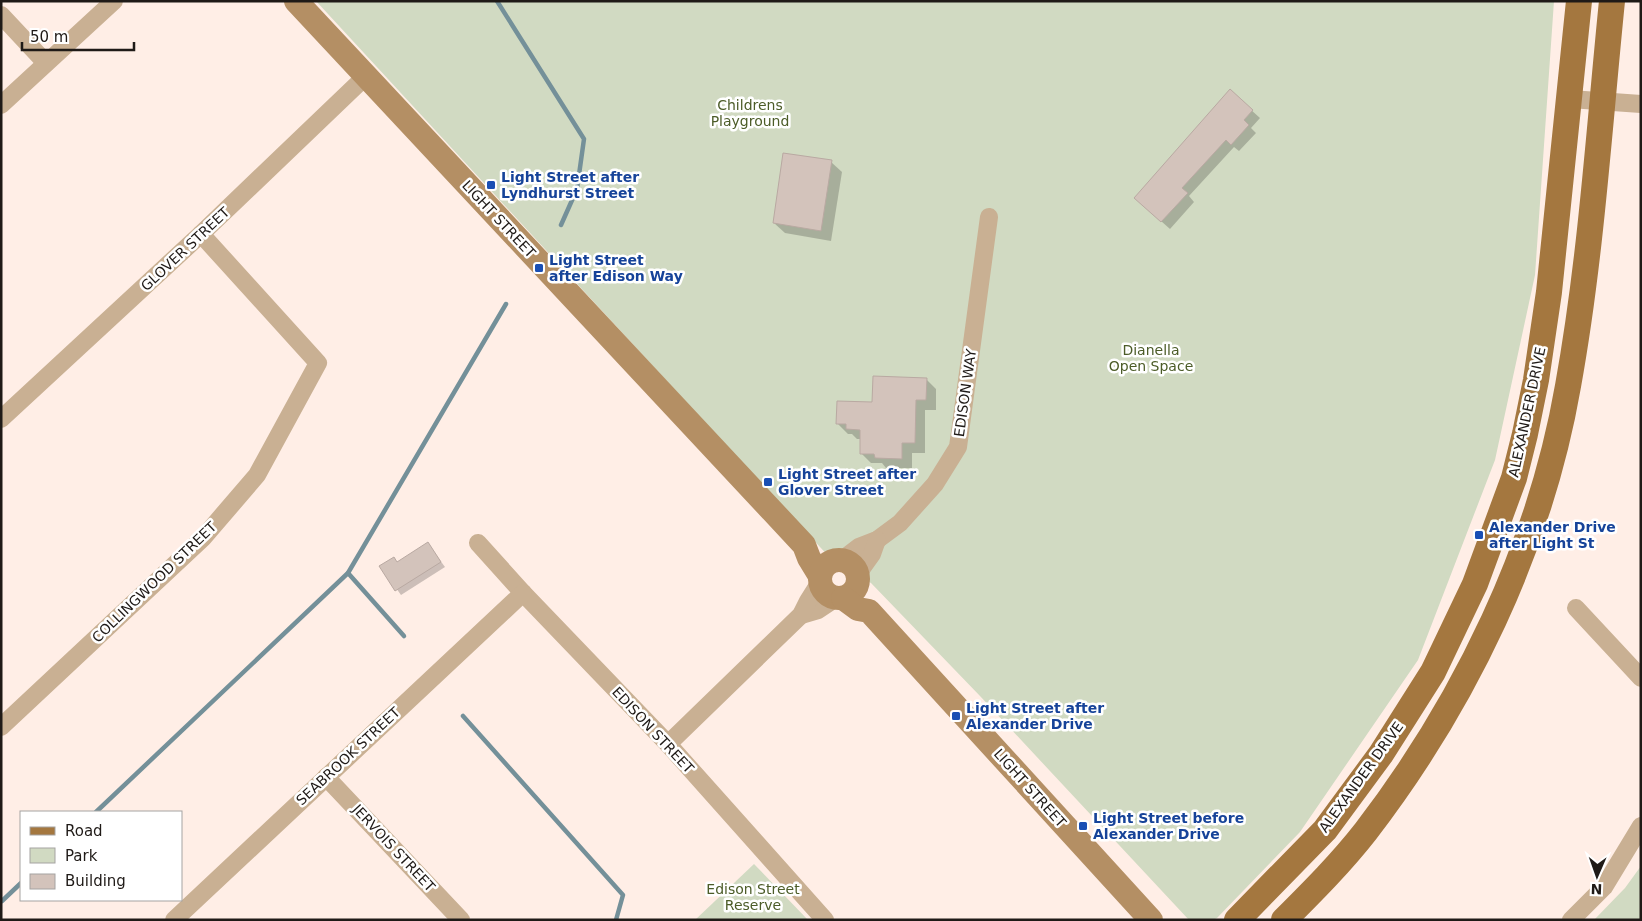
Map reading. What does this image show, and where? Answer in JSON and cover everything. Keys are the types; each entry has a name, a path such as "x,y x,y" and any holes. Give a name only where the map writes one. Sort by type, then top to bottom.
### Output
{"main road":[{"name":"ALEXANDER DRIVE","path":"1237,920 1325,830 1381,754 1433,672 1475,584 1514,478 1534,389 1549,292 1579,1"},
{"path":"1284,920 1317,887 1354,845 1401,782 1429,739 1489,631 1534,521 1547,477 1568,388 1581,305 1612,1"}],"street":[{"path":"1,105 114,1"},
{"name":"LIGHT STREET","path":"296,1 804,545 809,558 869,601 869,611 1150,920"},
{"path":"1,15 46,64"},
{"name":"GLOVER STREET","path":"1,419 201,234 366,76"},
{"path":"1570,99 1641,104"},
{"name":"EDISON WAY","path":"668,744 801,616 818,610 838,579 872,554 877,540 900,523 936,484 958,447 989,217"},
{"name":"COLLINGWOOD STREET","path":"1,727 203,538 257,475 318,364 201,234"},
{"name":"EDISON STREET","path":"478,543 523,594 668,744 826,920"},
{"name":"SEABROOK STREET","path":"174,920 523,594"},
{"path":"1576,608 1641,678"},
{"name":"JERVOIS STREET","path":"326,777 461,920"},
{"path":"1571,920 1604,887 1641,826"}],"green space":[{"name":"Dianella Open Space","path":"316,1 1554,1 1535,275 1495,460 1418,660 1300,832 1217,918 1213,920 1189,920 980,696 871,583 832,560"},
{"name":"Edison Street Reserve","path":"754,864 808,920 695,920"},
{"path":"1641,866 1641,920 1594,920 1625,888"}],"building":[{"path":"1230,89 1253,110 1244,120 1249,125 1231,145 1226,140 1182,188 1188,193 1161,222 1134,198"},
{"path":"783,153 832,160 821,231 773,223"},
{"path":"873,376 927,378 926,400 916,400 915,443 902,443 902,459 875,458 874,454 860,454 860,430 846,429 846,424 836,424 837,401 872,402"},
{"path":"428,542 441,562 395,591 379,566 394,557 397,562"}],"waterway":[{"path":"497,1 584,139 577,189 561,225"},
{"path":"97,811 348,573 506,304"},
{"path":"348,573 404,636"},
{"path":"463,716 623,895 616,920"},
{"path":"2,901 20,884"}],"place":[{"name":"Light Street after Lyndhurst Street","path":"491,185"},
{"name":"Light Street after Edison Way","path":"539,268"},
{"name":"Light Street after Glover Street","path":"768,482"},
{"name":"Alexander Drive after Light St","path":"1479,535"},
{"name":"Light Street after Alexander Drive","path":"956,716"},
{"name":"Light Street before Alexander Drive","path":"1083,826"}],"park label":[{"name":"Childrens Playground","path":"750,114"}]}
